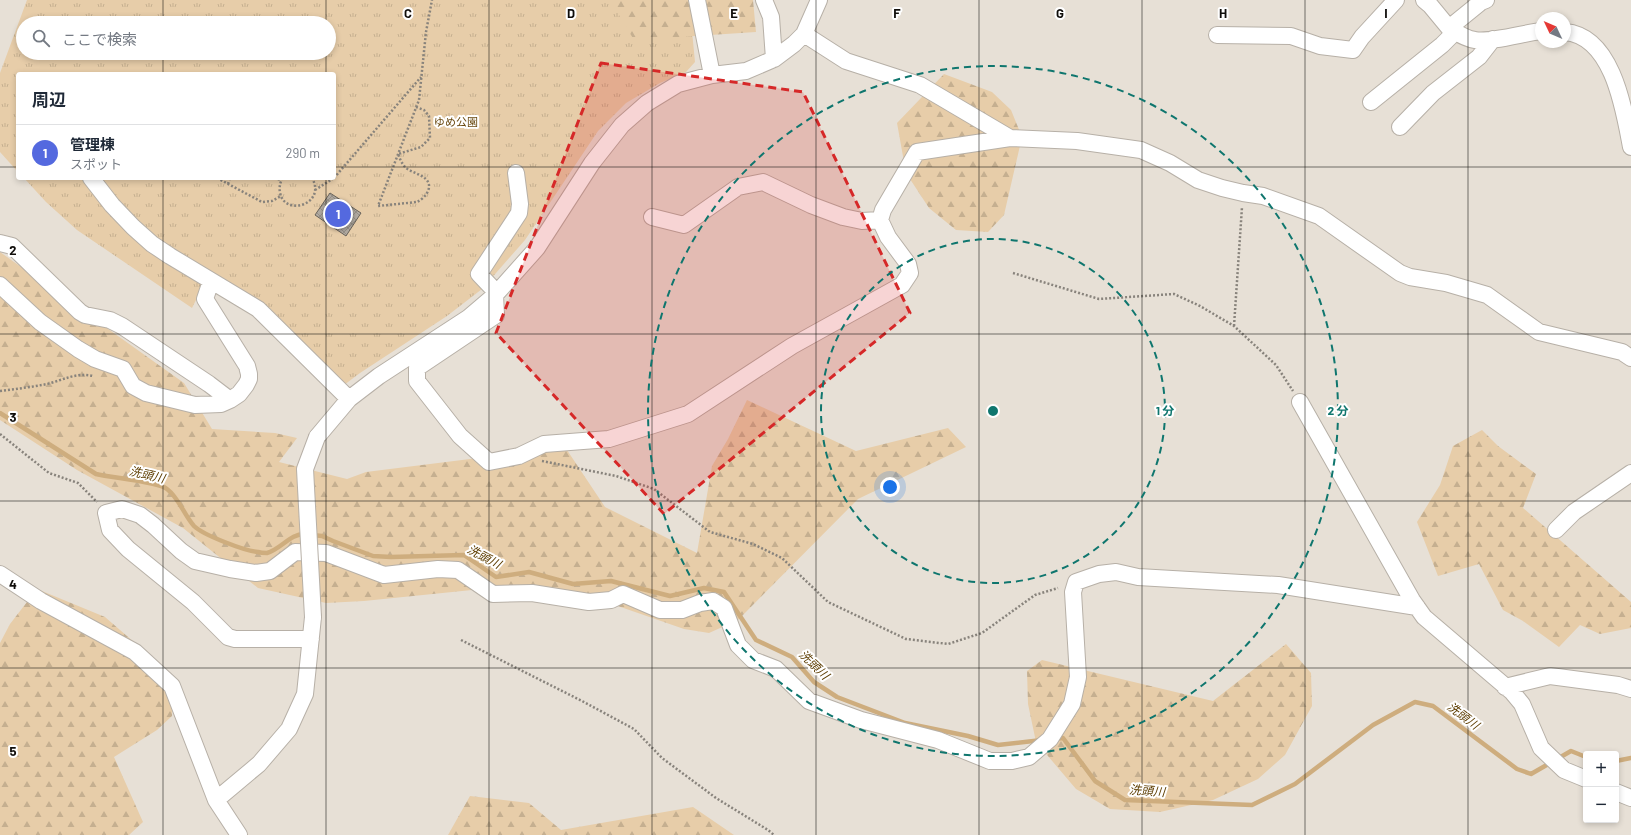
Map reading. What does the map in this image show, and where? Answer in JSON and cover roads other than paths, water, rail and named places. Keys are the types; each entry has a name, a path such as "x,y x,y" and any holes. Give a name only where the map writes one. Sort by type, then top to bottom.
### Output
{"street":[{"path":"698,0 712,75"},
{"path":"764,0 772,17 774,59"},
{"path":"216,800 259,764 289,729 305,694 313,617 305,469 317,437 349,399 379,376 468,318 496,294 536,248 592,163 622,125 647,103 678,84 712,75 746,71 774,59 794,44 804,34 820,0"},
{"path":"1217,36 1290,36 1320,46 1353,50 1362,37 1396,0"},
{"path":"1424,0 1452,30 1476,40 1493,39 1535,32"},
{"path":"1371,102 1442,45 1452,30 1481,2 1486,0"},
{"path":"804,34 846,61 920,85 1010,138"},
{"path":"1571,34 1581,36 1605,58 1614,78 1627,125 1631,147"},
{"path":"1400,127 1433,93 1480,56 1493,39"},
{"path":"516,173 520,204 519,213 479,274 496,294 496,315 417,368 417,381 460,436 489,462 518,456 544,444 609,439 688,414 792,346 902,285 910,273 908,264 888,236 880,220 883,210 917,152 1010,138 1077,141 1141,150 1170,163 1198,180 1243,194 1263,196 1319,216 1400,273 1410,277 1446,283 1487,295 1539,332 1622,352 1631,358"},
{"path":"93,180 112,205 152,244 258,309 349,399"},
{"path":"652,217 684,225 738,187 763,182 812,205 843,217 862,220 880,220"},
{"path":"0,243 12,246 80,312 85,315 110,320 122,326 209,384 230,400"},
{"path":"0,286 40,322 78,349 95,358 123,369 133,386 146,393 195,405 221,404 230,400 239,394 246,385 250,374 247,366 205,299 211,280"},
{"path":"1300,402 1424,617 1505,687 1522,704 1541,748 1564,770 1583,778"},
{"path":"1556,530 1574,512 1631,473"},
{"path":"311,639 235,639 228,637 193,602 128,549 110,530 106,513 122,509 140,515 181,551 196,562 230,570 256,573 270,571 295,552 326,553 384,575 438,569 458,570 493,594 532,593 589,602 611,600 622,594 660,610 682,610 700,603 713,601 724,608 738,645 753,660 776,669 809,701 861,720 938,740 990,761 1012,761 1029,757 1050,738 1072,704 1078,677 1073,592 1076,582 1099,574 1116,572 1138,577 1278,585 1417,607"},
{"path":"0,574 41,601 135,652 172,686 216,800 239,835"},
{"path":"1505,687 1550,676 1618,685 1631,689"},
{"path":"1619,793 1631,798"}],"waterway":[{"name":"洗頭川","path":"0,413 96,474 162,486 175,497 194,526 206,534 224,542 244,549 267,553 276,549 295,536 305,534"},
{"name":"洗頭川","path":"312,535 322,536 373,556 464,555 496,577 529,572 573,584 611,581 670,596 704,588 724,592 756,640 792,657 814,682 837,697 905,723 968,736 998,745 1042,740"},
{"name":"洗頭川","path":"1055,739 1063,738 1095,781 1125,800 1252,805 1295,784 1373,725 1415,702 1433,706 1517,769 1531,774 1571,751 1583,756"},
{"name":"洗頭川","path":"1619,760 1631,758"}],"place":[{"name":"管理棟","path":"338,214"}],"park label":[{"name":"ゆめ公園","path":"456,122"}]}
